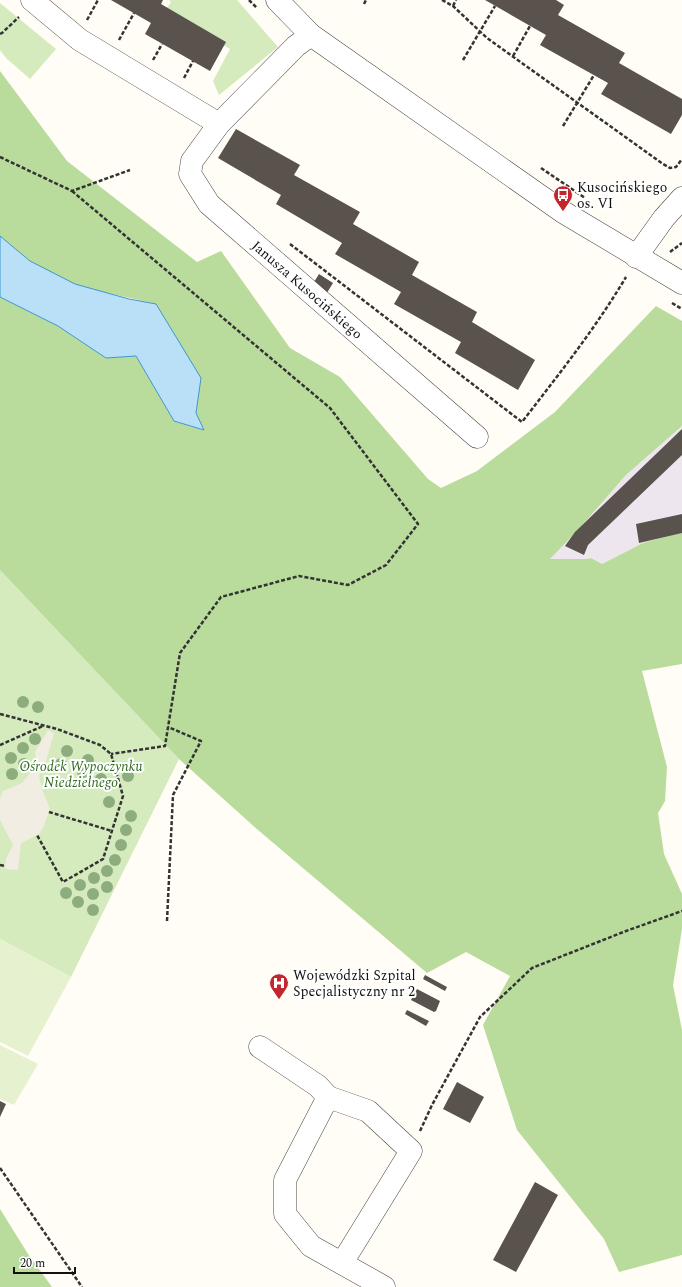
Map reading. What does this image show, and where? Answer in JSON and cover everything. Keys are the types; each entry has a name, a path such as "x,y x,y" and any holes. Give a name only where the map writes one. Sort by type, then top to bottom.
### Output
{"street":[{"path":"277,0 311,34 563,212 682,284"},
{"path":"33,1 219,124"},
{"name":"Janusza Kusocińskiego","path":"311,34 296,46 219,124 192,161 190,174 209,204 477,437"},
{"path":"636,257 664,218 682,198"},
{"path":"260,1046 318,1086 328,1097 368,1111 411,1151 342,1263"},
{"path":"328,1097 285,1180 285,1214 311,1246 384,1287"}],"path":[{"path":"82,33 98,0"},
{"path":"364,4 366,0"},
{"path":"442,0 453,6 481,32 513,56 663,164 670,168 676,167 682,159"},
{"path":"453,6 456,0"},
{"path":"0,34 33,1"},
{"path":"462,60 481,32 495,6"},
{"path":"117,44 134,13"},
{"path":"513,56 530,26"},
{"path":"151,64 162,44"},
{"path":"182,82 193,62"},
{"path":"563,126 594,75"},
{"path":"0,157 72,191 330,408 418,524 386,565 348,585 299,576 221,597 180,653 165,746 111,754"},
{"path":"72,191 130,170"},
{"path":"669,252 682,242"},
{"path":"289,243 522,422 577,351 604,313 626,277"},
{"path":"0,714 43,726 100,745 111,754 123,796 103,859 63,882 37,835"},
{"path":"0,745 43,726"},
{"path":"168,727 201,740 173,795 168,921"},
{"path":"49,812 112,831"},
{"path":"0,865 5,866"},
{"path":"411,1151 432,1105 480,1017 532,968 682,911"},
{"path":"0,1168 82,1287"}],"shaded area":[{"path":"682,426 682,532 643,543 602,564 591,558 550,559 578,530 626,475"},
{"path":"48,730 54,733 46,761 39,776 42,789 50,809 43,828 39,834 21,843 18,870 5,869 6,859 13,845 0,820 0,798 3,791 22,783 37,764 35,752"}],"green space":[{"path":"169,0 237,0 278,47 219,95 213,81 230,49 165,11 171,2"},
{"path":"0,3 56,49 30,79 6,58 0,50"},
{"path":"0,71 67,161 197,262 221,251 290,348 340,377 428,479 441,488 477,471 555,412 656,306 682,321 682,426 626,475 578,530 550,559 591,558 602,564 643,543 682,532 682,664 642,671 667,767 665,801 658,813 664,854 682,894 682,929 673,985 682,1030 682,1255 619,1272 604,1239 517,1130 483,1025 510,976 466,952 427,973 258,830 179,759 0,570 0,297 58,326 106,358 136,356 174,421 204,430 196,413 197,399 176,338 156,304 73,285 30,261 0,236"},
{"name":"Ośrodek Wypoczynku Niedzielnego","path":"0,570 179,759 71,977 0,939"},
{"path":"0,939 71,977 28,1056 0,1042"},
{"path":"0,1045 38,1064 14,1105 0,1099"},
{"path":"0,1209 28,1254 52,1287 0,1287"}],"water":[{"path":"0,236 30,261 75,284 129,299 156,304 201,378 196,413 204,430 174,421 136,356 106,358 58,326 0,297"}],"building":[{"path":"111,0 163,0 161,4 226,42 210,71 145,34 151,23"},
{"path":"485,0 556,0 564,5 558,15 625,53 619,63 682,99 682,115 671,134 601,94 608,83 540,45 546,35"},
{"path":"236,129 300,165 294,175 360,212 353,224 419,262 412,275 477,312 472,322 535,360 518,390 455,353 461,342 394,304 401,292 335,254 342,243 276,204 281,195 218,158"},
{"path":"319,274 333,283 325,296 311,287"},
{"path":"682,429 682,455 588,545 584,555 565,546 575,532"},
{"path":"682,514 682,533 639,543 636,524"},
{"path":"425,975 447,987 445,991 423,979"},
{"path":"417,989 440,1001 436,1011 434,1012 411,1000"},
{"path":"407,1010 429,1021 426,1026 405,1014"},
{"path":"457,1082 484,1097 470,1123 443,1109"},
{"path":"0,1101 6,1104 0,1117"},
{"path":"535,1182 558,1195 516,1272 493,1260"}],"place":[{"name":"Kusocińskiego os. VI","path":"563,212"},
{"name":"Wojewódzki Szpital Specjalistyczny nr 2","path":"279,1000"}]}
